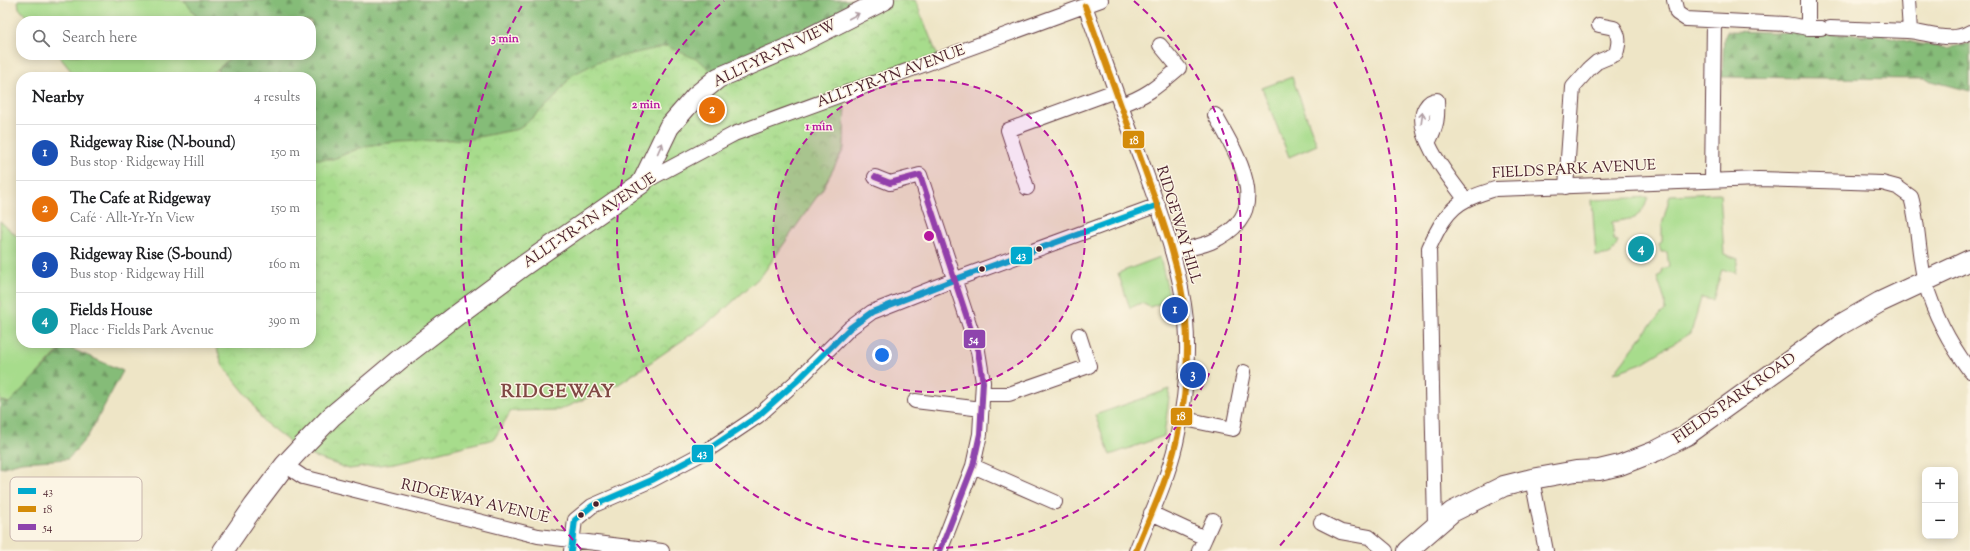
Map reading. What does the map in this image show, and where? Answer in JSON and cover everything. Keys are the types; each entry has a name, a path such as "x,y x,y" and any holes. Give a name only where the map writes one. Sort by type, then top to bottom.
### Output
{"street":[{"name":"ALLT-YR-YN VIEW","path":"642,182 669,127 696,96 718,78 791,47 884,0"},
{"name":"ALLT-YR-YN AVENUE","path":"285,465 332,416 400,359 523,266 642,182 734,134 1101,0"},
{"path":"1674,0 1677,13 1686,19 1786,24 1820,28 1910,31 1938,37 1965,36 1970,32"},
{"path":"1808,0 1820,28"},
{"path":"1908,0 1910,31"},
{"name":"RIDGEWAY HILL","path":"1085,6 1158,205 1172,252 1186,320 1185,374 1180,418 1168,469 1136,551"},
{"path":"1712,180 1714,21"},
{"path":"1566,187 1573,87 1597,62 1616,54 1620,43 1614,28 1599,25"},
{"path":"1120,104 1135,100 1154,90 1179,68 1160,46"},
{"path":"1027,188 1008,130 1115,91"},
{"path":"1172,252 1210,243 1227,233 1242,219 1248,198 1247,180 1238,156 1215,115"},
{"path":"1429,142 1440,165 1466,200"},
{"path":"875,177 890,183 920,175 956,279 978,351 984,394 980,434 973,466 940,551"},
{"name":"FIELDS PARK AVENUE","path":"1435,526 1429,248 1439,226 1457,206 1466,200 1495,189 1759,179 1877,183 1897,187 1911,197 1915,210 1925,281 1942,327 1970,372"},
{"path":"571,546 575,520 592,506 652,480 703,453 758,416 798,380 850,328 872,312 956,279 1158,205"},
{"name":"FIELDS PARK ROAD","path":"1406,551 1452,512 1475,499 1504,486 1532,478 1620,466 1656,451 1687,435 1838,326 1880,302 1970,260"},
{"path":"984,394 1009,394 1090,366 1079,335"},
{"path":"1180,418 1233,429 1244,372"},
{"path":"914,401 982,409"},
{"path":"223,551 285,465"},
{"name":"RIDGEWAY AVENUE","path":"285,465 304,477 531,534 571,546 662,551"},
{"path":"973,466 1054,502"},
{"path":"1532,478 1546,551"},
{"path":"1151,514 1205,538"},
{"path":"1199,551 1213,520"},
{"path":"1321,522 1340,532 1370,537 1386,551"}],"green space":[{"path":"18,0 184,0 196,16 26,16 19,8"},
{"path":"184,0 884,0 718,78 572,75 552,101 519,129 468,139 398,142 365,146 333,159 316,159 316,72 218,72 217,70 228,60 316,60 316,16 196,16"},
{"path":"884,0 915,0 939,59 845,94 844,149 823,188 762,275 715,318 619,384 559,410 511,411 494,439 394,463 349,469 298,451 297,448 263,421 250,399 223,366 217,348 316,348 316,159 333,159 365,146 398,142 468,139 519,129 552,101 572,75 600,61 667,46 700,61 719,78"},
{"path":"1727,31 1882,35 1920,44 1947,48 1970,43 1970,91 1924,79 1722,77 1724,38"},
{"path":"62,60 228,60 214,72 72,72"},
{"path":"1292,77 1317,145 1289,157 1262,88"},
{"path":"1720,193 1724,254 1738,259 1735,273 1722,269 1713,300 1701,298 1691,333 1642,363 1614,373 1652,323 1665,310 1665,301 1657,277 1662,273 1662,269 1669,267 1667,252 1661,252 1659,244 1662,242 1662,225 1670,195"},
{"path":"1648,197 1645,206 1635,218 1612,222 1614,240 1618,241 1615,249 1610,253 1596,256 1592,200"},
{"path":"0,221 16,235 16,348 61,348 9,404 0,400"},
{"path":"1160,257 1170,300 1150,307 1141,303 1130,308 1118,273"},
{"path":"63,348 70,348 123,371 88,436 68,459 21,462 0,468 0,400 9,403"},
{"path":"1170,389 1164,436 1110,455 1095,415"}],"transit line":[{"name":"18","path":"1085,6 1154,194 1174,256 1186,320 1186,382 1176,443 1163,485 1136,551"},
{"name":"54","path":"875,177 890,183 920,175 978,351 983,382 980,434 973,466 940,551"},
{"name":"43","path":"571,551 575,520 592,506 652,480 703,453 758,416 798,380 850,328 872,312 956,279 1158,205"}],"place":[{"name":"The Cafe at Ridgeway","path":"712,110"},
{"name":"Fields House","path":"1641,249"},
{"name":"Ridgeway Rise (N-bound)","path":"1175,310"},
{"name":"Ridgeway Rise (S-bound)","path":"1193,375"}],"district":[{"name":"RIDGEWAY","path":"558,392"}]}
